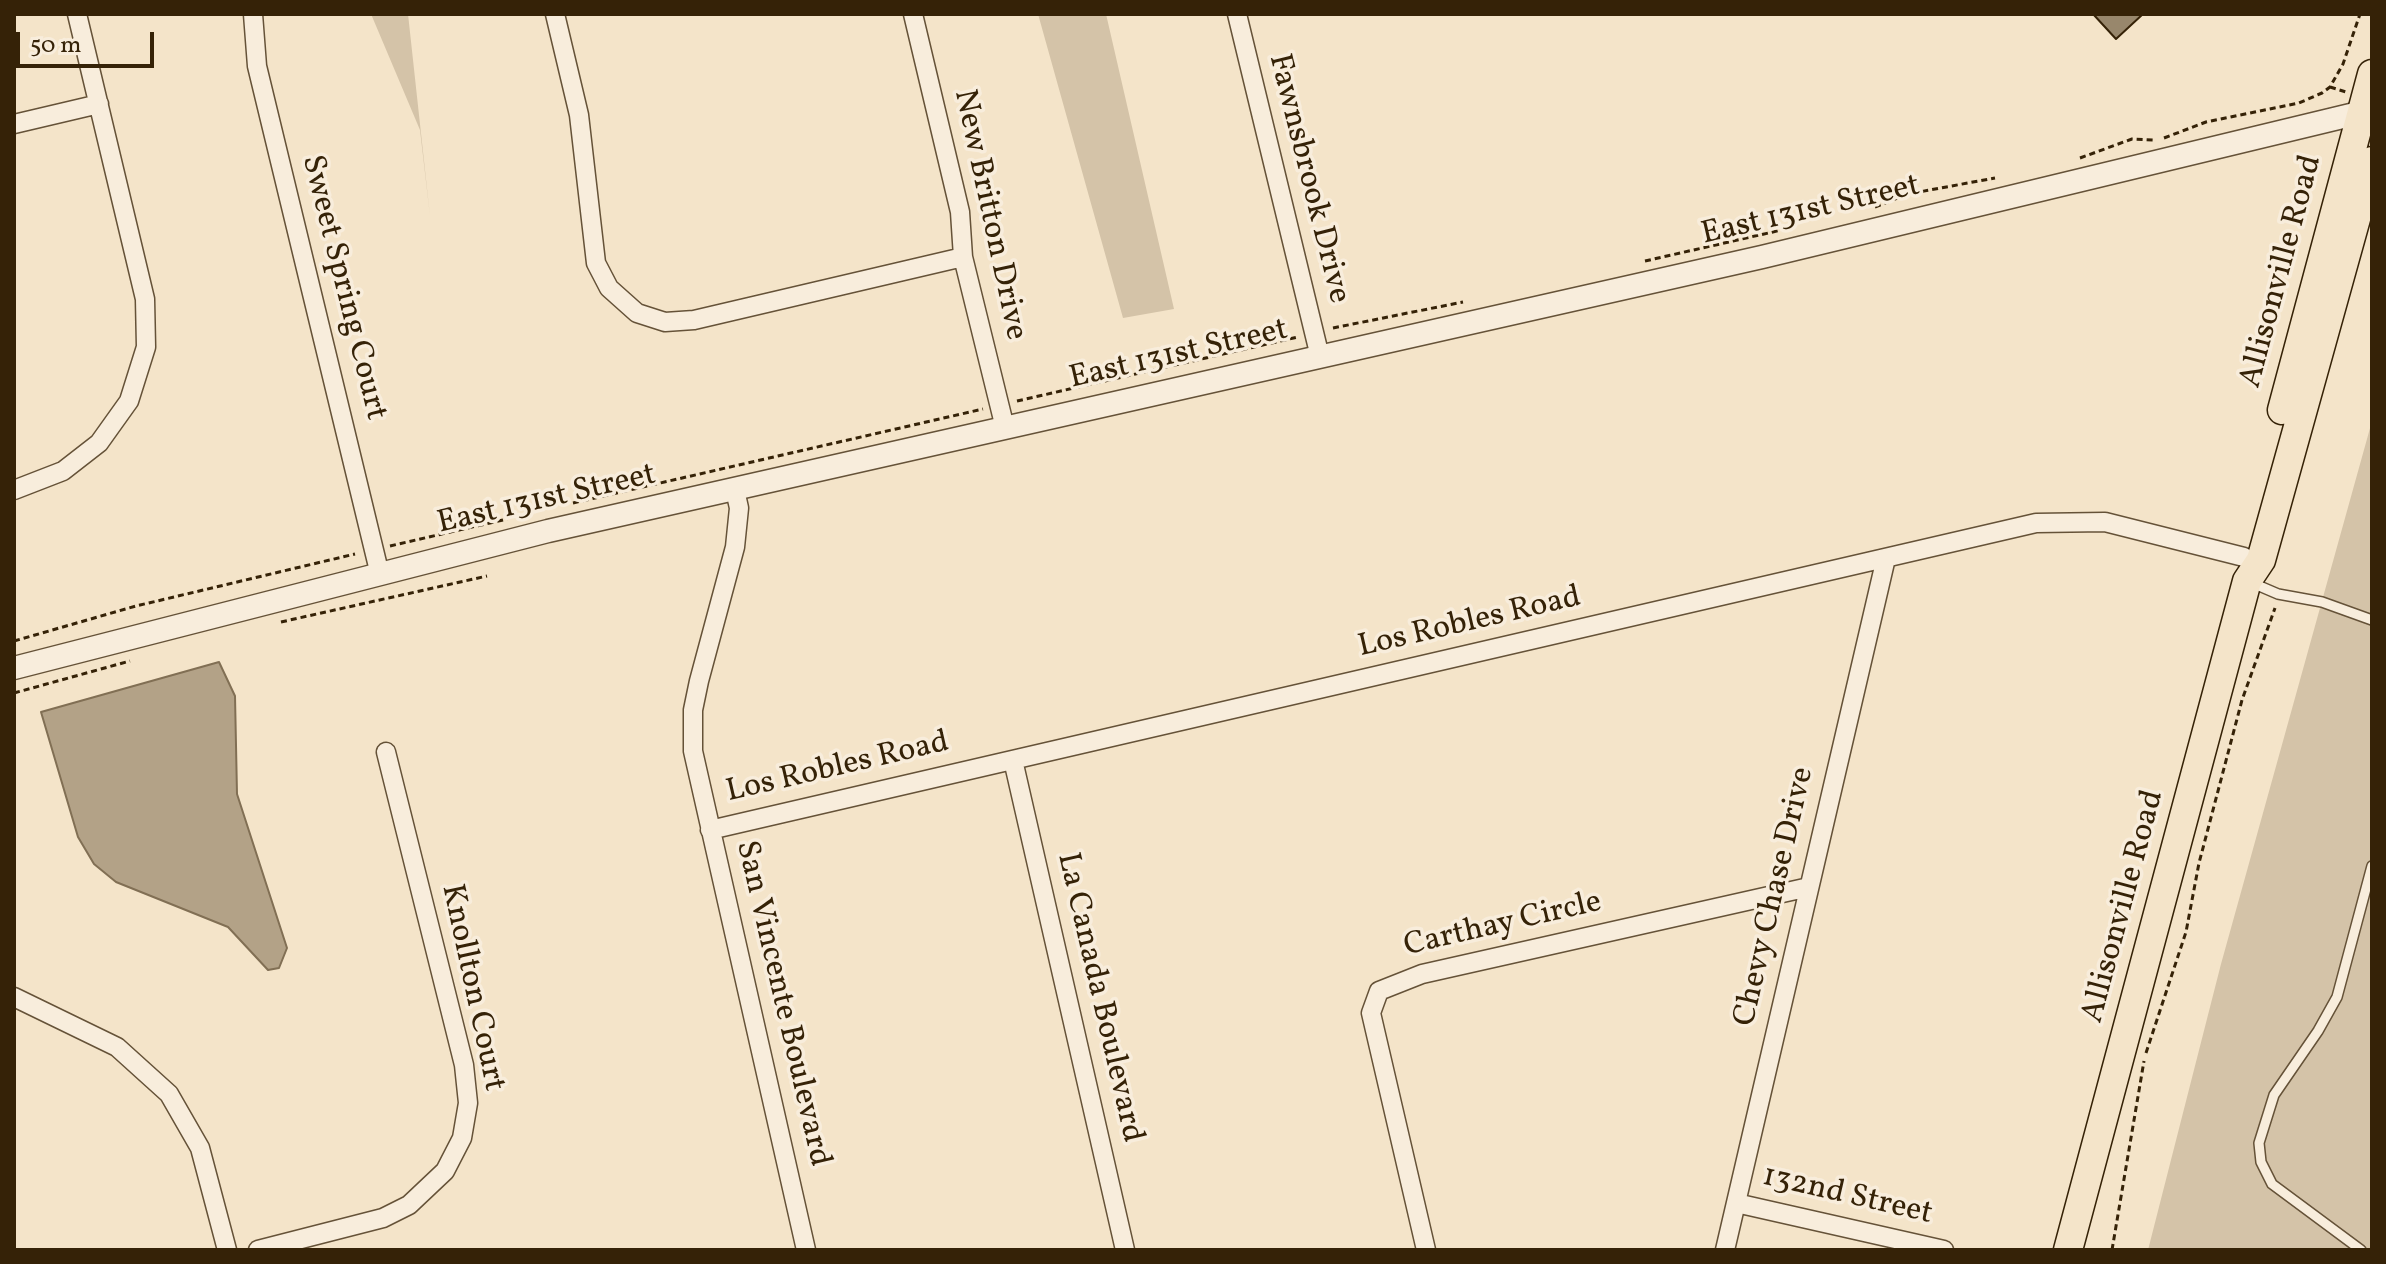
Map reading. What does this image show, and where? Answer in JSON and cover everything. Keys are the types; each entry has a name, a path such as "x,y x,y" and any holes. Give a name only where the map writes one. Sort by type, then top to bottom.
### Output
{"main road":[{"name":"Allisonville Road","path":"2068,1250 2366,114 2372,74"},
{"name":"Allisonville Road","path":"2246,569 2261,560 2372,161"}],"street":[{"path":"14,490 63,471 99,443 129,401 146,347 145,299 77,14"},
{"name":"Sweet Spring Court","path":"253,14 257,66 380,575"},
{"path":"555,14 579,115 596,263 617,298 637,313 665,322 694,320 963,257"},
{"name":"New Britton Drive","path":"913,14 960,212 963,257 1005,428"},
{"name":"Fawnsbrook Drive","path":"1237,14 1320,357"},
{"path":"14,124 99,104"},
{"name":"East 131st Street","path":"14,668 548,531 2044,191 2366,114"},
{"name":"San Vincente Boulevard","path":"735,490 739,508 735,547 693,710 693,751 806,1250"},
{"name":"Los Robles Road","path":"710,830 2036,523 2077,520 2105,522 2246,569"},
{"name":"Chevy Chase Drive","path":"1725,1250 1886,558"},
{"name":"Knollton Court","path":"258,1250 396,1212 434,1184 450,1163 462,1138 468,1103 464,1065 386,752"},
{"name":"La Canada Boulevard","path":"1013,760 1125,1250"},
{"name":"Carthay Circle","path":"1426,1250 1371,1013 1379,991 1422,974 1809,887"},
{"path":"14,997 117,1047 169,1094 200,1148 227,1250"},
{"name":"132nd Street","path":"1736,1203 1944,1250"}],"lane":[{"path":"2246,569 2278,594 2322,602 2372,620"},
{"path":"2361,1250 2272,1184 2261,1162 2259,1143 2274,1095 2312,1041 2337,997 2372,866"}],"path":[{"path":"2075,160 2132,139 2157,140 2206,122 2310,99 2330,87 2343,64 2360,14"},
{"path":"1864,210 1908,194 2005,176"},
{"path":"1635,263 1791,227"},
{"path":"1336,328 1470,302"},
{"path":"268,625 487,576"},
{"path":"2112,1250 2145,1058 2186,932 2199,863 2242,700 2278,594"},
{"path":"14,693 143,657"}],"shaded area":[{"path":"371,14 408,14 430,216 420,130"},
{"path":"1038,14 1106,14 1174,309 1123,318"},
{"path":"2372,421 2372,1250 2148,1250 2221,964"},
{"path":"219,662 235,696 237,794 287,948 279,968 268,970 228,927 116,882 94,864 78,837 41,712"}],"building":[{"path":"2093,14 2143,14 2116,39"}]}
